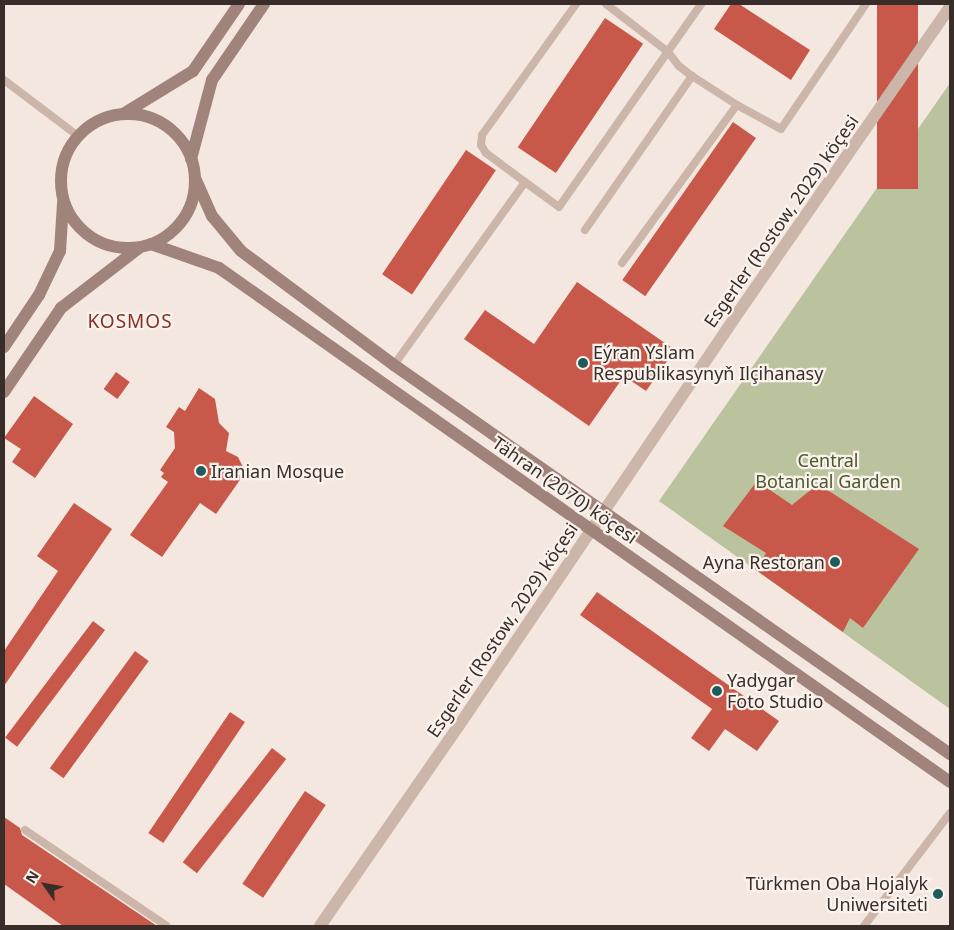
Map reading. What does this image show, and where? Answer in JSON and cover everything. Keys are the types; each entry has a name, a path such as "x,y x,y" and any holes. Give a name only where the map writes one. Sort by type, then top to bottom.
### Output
{"street":[{"path":"4,347 39,295 60,251 63,198 61,172 64,159 78,136 98,121 122,114 193,71 239,4"},
{"path":"191,159 212,80 264,4"},
{"name":"Esgerler (Rostow, 2029) köçesi","path":"320,926 950,7"},
{"path":"4,392 61,308 146,246 162,239 180,223 192,202 195,178 191,159 178,137 159,122 135,114 122,114"},
{"name":"Tähran (2070) köçesi","path":"195,178 212,216 241,251 394,364 950,754"},
{"path":"63,198 73,221 91,238 115,247 146,246"},
{"name":"Tähran (2070) köçesi","path":"146,246 219,268 950,782"}],"lane":[{"path":"576,4 482,136 481,145 486,153 559,207 701,4"},
{"path":"606,4 668,52 679,66 692,76 777,128 783,127 866,4"},
{"path":"584,230 692,76"},
{"path":"4,80 78,136"},
{"path":"622,263 737,105"},
{"path":"394,364 525,182"},
{"path":"864,926 950,813"},
{"path":"25,830 167,926"}],"green space":[{"name":"Central Botanical Garden","path":"950,83 950,709 659,501"}],"building":[{"path":"731,4 739,4 810,50 791,80 714,29"},
{"path":"877,4 918,4 918,189 877,189"},
{"path":"605,18 643,44 556,173 518,147"},
{"path":"733,122 756,138 645,296 622,280"},
{"path":"466,150 496,170 412,294 382,274"},
{"name":"Eýran Yslam Respublikasynyň Ilçihanasy","path":"577,282 675,350 646,391 624,376 589,426 464,339 485,310 534,344"},
{"path":"116,372 130,382 117,399 104,389"},
{"name":"Iranian Mosque","path":"199,388 215,399 219,423 229,433 226,451 238,457 243,467 238,474 242,477 216,514 200,503 162,557 130,535 168,482 161,477 164,473 160,470 175,448 174,432 166,427 179,407 185,411"},
{"path":"34,396 73,424 35,478 12,462 21,449 4,438"},
{"name":"Ayna Restoran","path":"757,481 792,505 818,484 919,549 863,628 850,618 843,632 756,570 766,553 723,526"},
{"path":"74,503 112,529 4,686 4,651 58,571 37,556"},
{"path":"597,592 779,721 757,751 725,729 709,751 691,738 712,709 580,615"},
{"path":"93,621 105,630 17,747 5,738"},
{"path":"135,651 149,661 64,778 50,768"},
{"path":"230,712 245,722 163,843 148,833"},
{"path":"272,748 286,759 197,873 183,862"},
{"path":"305,791 326,805 263,898 242,884"},
{"path":"4,817 20,828 22,835 157,926 63,926 4,884"}],"place":[{"name":"Eýran Yslam Respublikasynyň Ilçihanasy","path":"583,363"},
{"name":"Iranian Mosque","path":"201,471"},
{"name":"Ayna Restoran","path":"835,562"},
{"name":"Yadygar Foto Studio","path":"717,691"},
{"name":"Türkmen Oba Hojalyk Uniwersiteti","path":"938,894"}],"district":[{"name":"KOSMOS","path":"130,322"}]}
